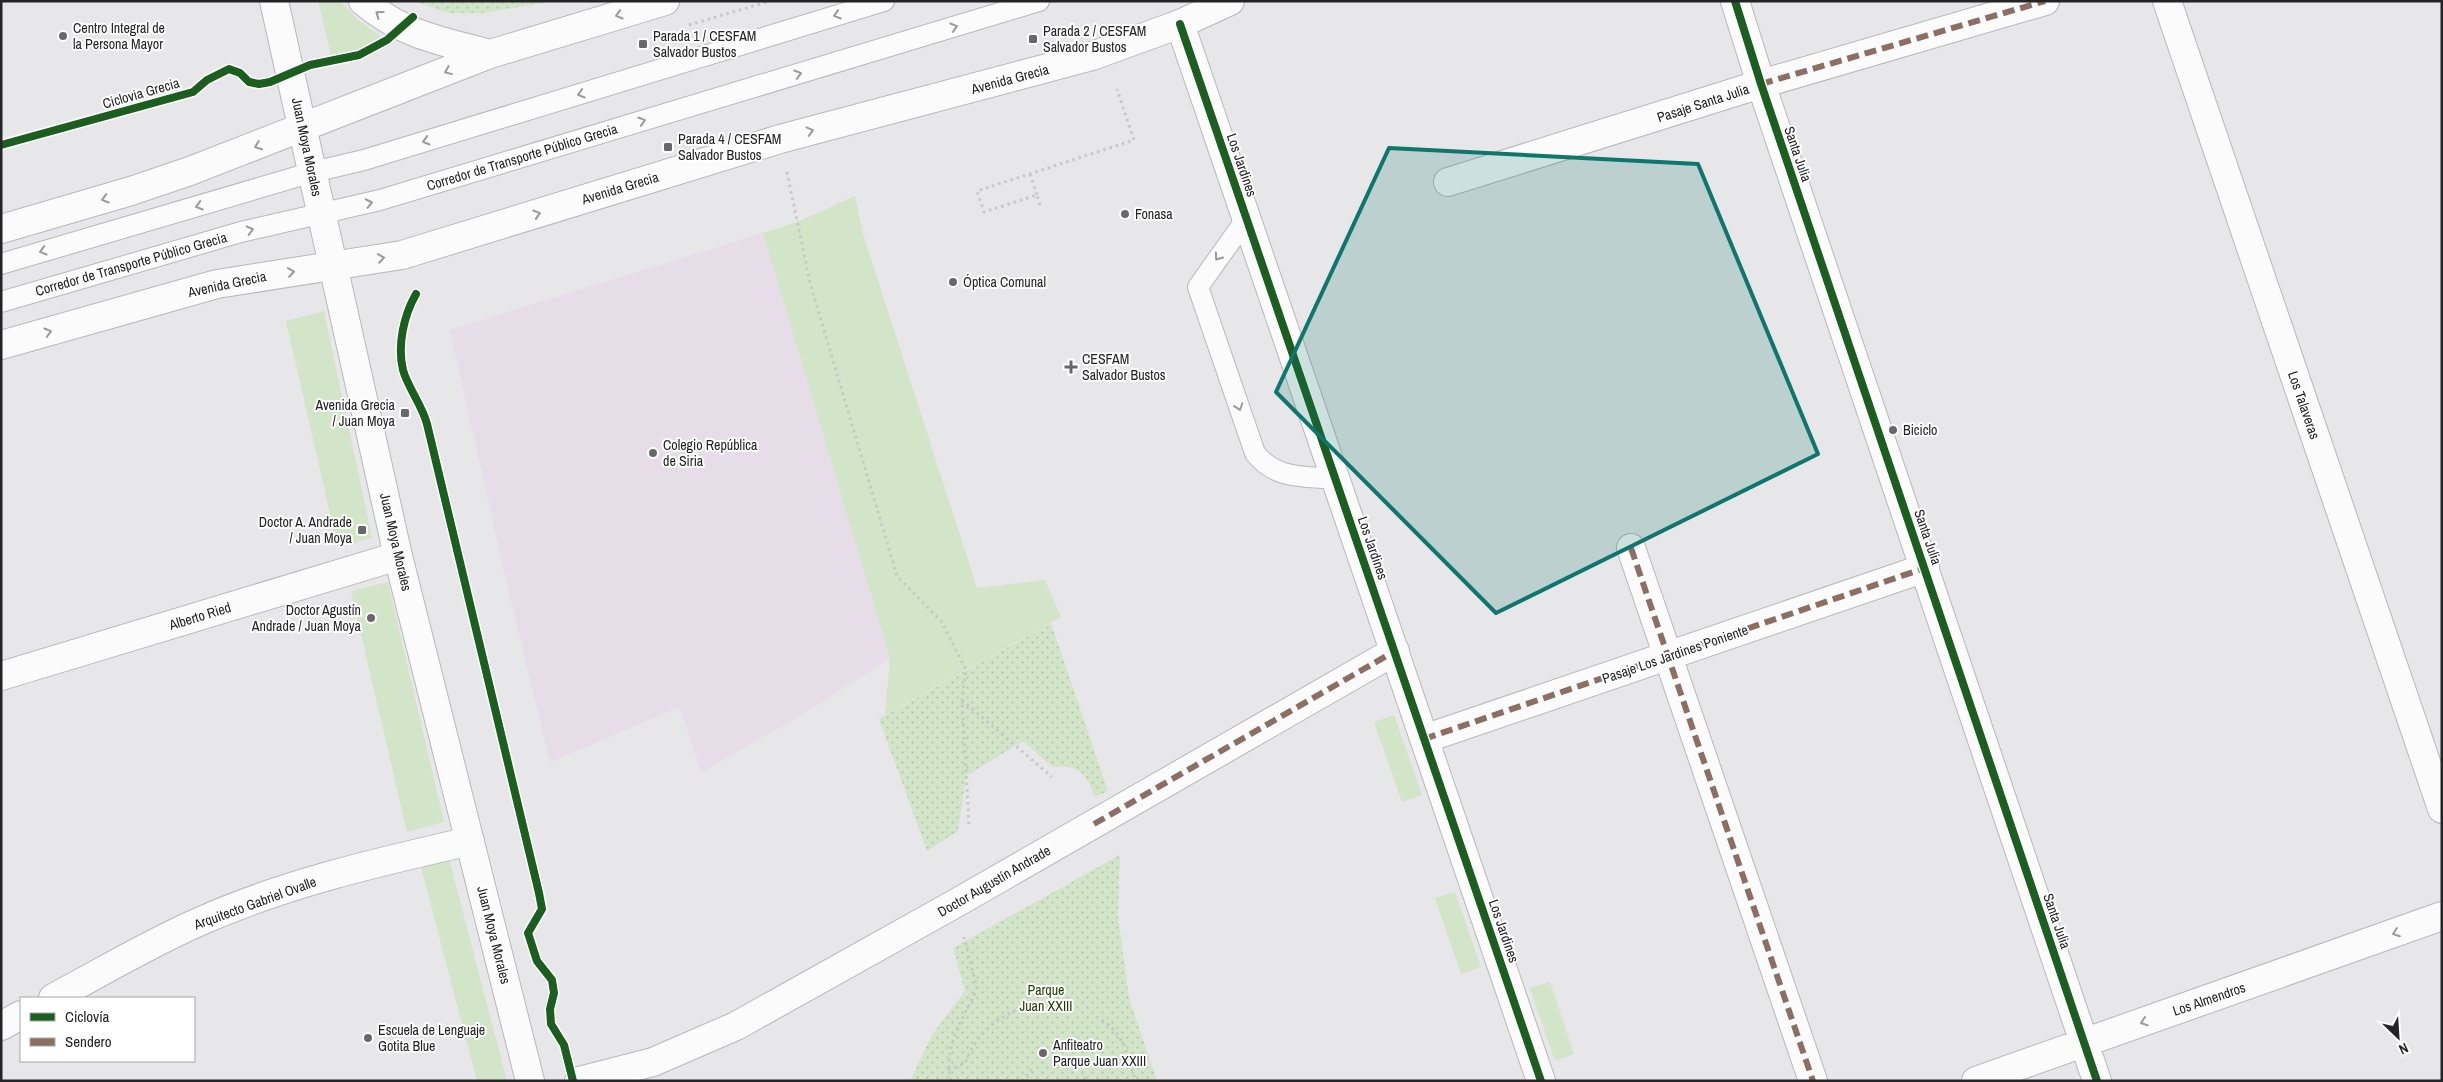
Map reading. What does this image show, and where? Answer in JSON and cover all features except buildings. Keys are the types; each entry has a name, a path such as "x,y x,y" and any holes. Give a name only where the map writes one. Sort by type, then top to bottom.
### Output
{"street":[{"name":"Juan Moya Morales","path":"274,1 304,128 332,266 398,556 530,1081"},
{"path":"363,1 380,16 412,33 490,54"},
{"path":"1,229 130,191 304,128 490,54 666,1"},
{"name":"Avenida Grecia","path":"1,345 217,284 402,255 780,139 1092,56 1180,24 1230,1"},
{"name":"Santa Julia","path":"1736,1 1761,84 2097,1081"},
{"name":"Pasaje Santa Julia","path":"1448,182 1761,84 2045,1"},
{"name":"Los Talaveras","path":"2167,1 2442,809"},
{"name":"Los Jardines","path":"1180,24 1541,1081"},
{"path":"1631,548 1813,1081"},
{"name":"Alberto Ried","path":"1,676 398,556"},
{"name":"Pasaje Los Jardines Poniente","path":"1424,739 1925,568"},
{"name":"Doctor Augustín Andrade","path":"579,1081 653,1062 736,1026 958,902 1395,651"},
{"name":"Arquitecto Gabriel Ovalle","path":"55,997 159,940 255,900 371,865 470,841"},
{"name":"Los Almendros","path":"1976,1081 2442,916"},
{"path":"1,1026 20,1016"}],"lane":[{"path":"1,264 313,172 364,160 884,1"},
{"name":"Corredor de Transporte Público Grecia","path":"1,302 241,232 380,200 1039,1"},
{"path":"1247,218 1198,287 1254,453 1264,465 1287,475 1336,479"}],"path":[{"path":"1037,195 984,212 977,192 1134,140 1117,89"},
{"path":"780,139 810,283 897,576 942,622 966,670 962,700 969,824"},
{"path":"1030,174 1040,205"},
{"path":"962,700 1052,777"},
{"path":"951,1081 948,1070 951,1041 977,988 964,941"},
{"path":"948,1070 965,1063 976,1039 994,1022 1023,1007"},
{"path":"1096,1017 1114,1029 1121,1039 1135,1081"},
{"path":"1022,1081 1033,1068"},
{"path":"1082,1071 1085,1081"}],"highlighted area":[{"path":"1389,148 1698,164 1818,454 1496,613 1276,392"}],"shaded area":[{"name":"Colegio República de Siria","path":"763,233 890,658 808,711 702,772 679,707 550,762 505,576 450,330"}],"green space":[{"path":"318,1 340,1 358,20 381,37 365,49 332,58"},
{"path":"414,1 554,1 482,13 448,13"},
{"path":"855,196 863,234 977,588 1045,580 1061,617 885,715 890,658 763,233 797,222"},
{"path":"324,311 372,538 338,548 286,321"},
{"path":"388,582 444,822 407,832 351,591"},
{"path":"1051,623 1108,791 1095,797 1085,776 1080,772 1069,767 1052,767 1023,741 966,776 958,831 927,851 879,719"},
{"path":"1394,715 1422,795 1402,802 1374,722"},
{"name":"Parque Juan XXIII","path":"1120,855 1118,917 1129,998 1157,1081 910,1081 932,1035 965,991 953,948"},
{"path":"449,859 507,1081 477,1081 421,867"},
{"path":"1455,892 1481,967 1461,974 1435,898"},
{"path":"1550,982 1574,1054 1555,1061 1530,988"}],"marked path":[{"path":"1761,84 2045,1"},
{"path":"1631,548 1813,1081"},
{"path":"1424,739 1925,568"},
{"path":"1094,824 1395,651"}],"cycle path":[{"path":"1735,1 1761,84 2097,1081"},
{"name":"Ciclovia Grecia","path":"1,145 193,92 207,80 229,69 240,73 249,82 259,84 270,82 310,65 359,55 387,40 413,17"},
{"path":"1180,24 1541,1081"},
{"path":"416,294 405,321 401,341 401,360 408,383 427,424 539,893 542,909 528,933 537,961 552,980 554,993 550,1009 551,1024 564,1045 573,1081"}],"place":[{"name":"Centro Integral de la Persona Mayor","path":"63,36"},
{"name":"Parada 2 / CESFAM Salvador Bustos","path":"1033,39"},
{"name":"Parada 1 / CESFAM Salvador Bustos","path":"643,44"},
{"name":"Parada 4 / CESFAM Salvador Bustos","path":"668,147"},
{"name":"Fonasa","path":"1125,214"},
{"name":"Óptica Comunal","path":"953,282"},
{"name":"CESFAM Salvador Bustos","path":"1071,367"},
{"name":"Avenida Grecia / Juan Moya","path":"405,413"},
{"name":"Biciclo","path":"1893,430"},
{"name":"Colegio República de Siria","path":"653,453"},
{"name":"Doctor A. Andrade / Juan Moya","path":"362,530"},
{"name":"Doctor Agustín Andrade / Juan Moya","path":"371,618"},
{"name":"Escuela de Lenguaje Gotita Blue","path":"368,1038"},
{"name":"Anfiteatro Parque Juan XXIII","path":"1043,1053"}]}
